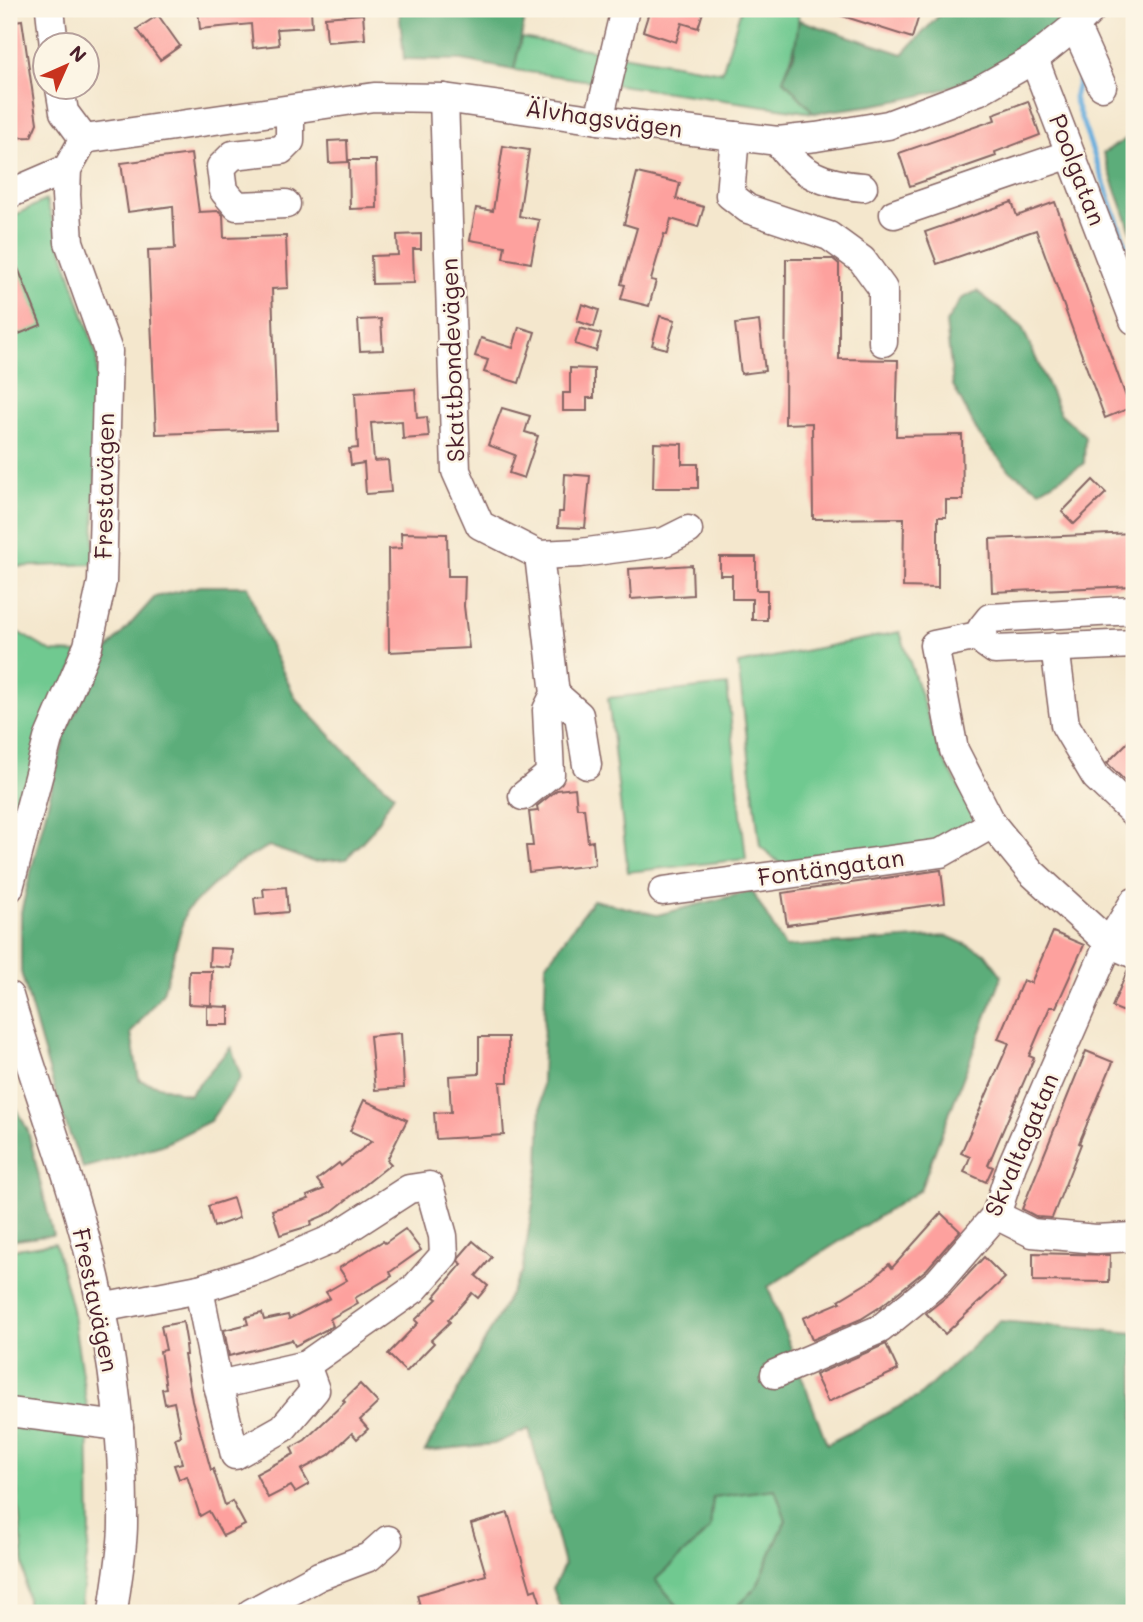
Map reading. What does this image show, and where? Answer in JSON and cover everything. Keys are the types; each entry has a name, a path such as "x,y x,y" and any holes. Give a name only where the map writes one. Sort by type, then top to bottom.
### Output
{"street":[{"path":"50,9 52,32"},
{"path":"599,120 625,9"},
{"path":"1084,17 1102,86"},
{"name":"Älvhagsvägen","path":"85,139 374,97 444,98 778,141 888,125 978,91 1034,59 1084,17"},
{"name":"Poolgatan","path":"1034,59 1134,320"},
{"name":"Skattbondevägen","path":"444,98 456,471 480,525 539,555 580,553 664,542 688,530"},
{"path":"9,194 67,169 85,139 64,112 62,102"},
{"path":"286,204 236,206 224,191 220,167 233,155 281,150 290,141 290,110"},
{"path":"735,136 730,195 748,209 829,236 862,260 883,289 883,342"},
{"path":"778,141 789,158 811,176 837,185 863,187"},
{"path":"894,214 1070,155"},
{"name":"Frestavägen","path":"9,888 48,739 88,646 102,582 108,351 69,242 67,169"},
{"path":"523,796 550,774 547,710 555,694 539,555"},
{"path":"1134,610 990,618 982,628 985,643 995,650 1134,644"},
{"path":"983,635 934,645 954,750 992,824 1031,872 1122,949"},
{"path":"1055,647 1065,725 1096,777 1134,813"},
{"path":"555,694 579,715 587,765"},
{"name":"Fontängatan","path":"663,891 941,853 992,824"},
{"name":"Skvaltagatan","path":"775,1374 880,1329 939,1281 996,1215 1012,1165 1122,949 1134,902"},
{"name":"Frestavägen","path":"9,996 66,1179 101,1308 119,1426 123,1525 113,1613"},
{"path":"101,1308 199,1289 262,1269 330,1240 409,1189 429,1186 443,1236 444,1255 414,1289 306,1364 218,1385"},
{"path":"996,1215 1032,1233 1096,1239 1134,1237"},
{"path":"199,1289 235,1455 282,1428 315,1390 306,1364"},
{"path":"9,1412 119,1426"},
{"path":"251,1613 319,1576 369,1557 388,1540"}],"green space":[{"path":"399,9 527,9 514,70 462,60 404,59"},
{"path":"741,9 798,9 795,45 783,79 814,113 514,70 521,38 722,72"},
{"path":"945,9 1074,9 1043,38 986,73 959,84 903,100 814,113 783,79 794,55 799,20 903,54"},
{"path":"1134,134 1134,240 1103,153"},
{"path":"46,200 97,356 94,564 9,567 9,218"},
{"path":"977,291 1022,327 1060,413 1085,436 1084,464 1040,490 1010,471 979,435 953,385 946,323 961,299"},
{"path":"201,586 248,586 266,637 296,699 346,752 394,794 372,831 346,859 313,862 269,846 234,865 186,911 163,992 131,1033 139,1080 189,1095 231,1047 241,1077 210,1121 162,1145 83,1168 61,1112 21,972 21,912 66,731 108,649 155,597"},
{"path":"9,627 52,652 78,653 9,858"},
{"path":"900,632 940,753 978,820 938,843 783,866 760,846 738,664"},
{"path":"727,685 746,859 628,872 608,698"},
{"path":"752,891 785,947 947,936 985,953 1002,976 920,1190 768,1287 827,1444 918,1397 1000,1321 1134,1333 1134,1613 731,1613 757,1586 786,1520 775,1489 713,1497 710,1529 655,1580 684,1613 562,1613 553,1588 564,1565 529,1429 494,1444 425,1451 522,1272 539,1166 546,965 593,900 657,915"},
{"path":"16,1107 28,1131 53,1235 9,1241 9,1119"},
{"path":"55,1243 72,1309 88,1413 90,1532 80,1613 23,1613 28,1612 9,1401 9,1250"},
{"path":"775,1489 786,1520 757,1586 731,1613 684,1613 655,1580 710,1529 713,1497"}],"building":[{"path":"198,9 222,9 222,12 311,9 312,27 277,29 279,45 253,48 251,24 200,29"},
{"path":"650,9 704,9 698,28 682,23 676,42 643,31"},
{"path":"830,9 884,9 903,15 905,9 921,9 912,38 830,12"},
{"path":"363,14 365,39 327,42 325,17"},
{"path":"158,15 180,46 160,60 137,29"},
{"path":"22,20 37,123 31,137 9,138 9,22"},
{"path":"1028,101 1040,135 995,152 996,156 910,186 899,153 995,120 993,114"},
{"path":"347,140 348,162 329,163 328,141"},
{"path":"503,146 529,150 519,216 539,220 531,263 503,258 505,246 470,240 476,208 493,211"},
{"path":"191,154 199,212 219,211 223,215 224,238 286,236 288,288 272,289 277,430 156,434 148,250 175,249 173,206 128,212 121,163"},
{"path":"349,160 376,160 377,208 350,209"},
{"path":"637,173 680,183 676,199 704,207 698,227 671,219 651,280 656,281 649,306 621,299 625,285 621,284 637,228 624,224"},
{"path":"1012,202 1017,216 1055,202 1130,408 1105,418 1036,230 937,264 925,232"},
{"path":"421,234 421,249 413,249 414,283 372,284 371,256 398,255 397,235"},
{"path":"9,246 41,325 9,338"},
{"path":"786,259 833,259 839,264 839,359 898,360 896,436 962,435 963,500 946,500 946,517 938,517 938,588 903,587 904,518 813,519 812,423 785,424"},
{"path":"582,304 599,310 594,327 577,321"},
{"path":"660,316 675,320 667,349 652,345"},
{"path":"381,319 383,350 360,351 358,320"},
{"path":"759,321 765,371 741,374 735,324"},
{"path":"519,327 535,332 519,383 484,372 488,360 475,356 481,338 513,348"},
{"path":"580,328 601,334 596,351 575,344"},
{"path":"570,368 594,369 594,398 587,398 587,411 563,411 563,393 570,393"},
{"path":"415,389 417,418 427,417 429,437 403,439 402,421 371,423 374,461 388,460 391,492 366,494 364,463 351,465 349,449 358,448 355,393"},
{"path":"502,408 530,416 525,432 538,436 524,478 509,473 515,455 488,445"},
{"path":"654,443 682,444 682,464 698,464 698,488 653,488"},
{"path":"565,474 590,476 585,528 558,527 559,512 563,512"},
{"path":"1093,480 1106,493 1074,524 1062,512"},
{"path":"401,533 447,534 448,576 465,576 464,606 469,648 389,652 388,549 402,548"},
{"path":"1134,533 1134,586 992,592 990,539"},
{"path":"720,557 756,557 756,590 767,590 767,620 752,620 752,599 732,599 732,575 720,575"},
{"path":"692,565 693,595 631,599 629,569"},
{"path":"1134,736 1134,790 1107,763"},
{"path":"575,788 577,808 584,808 588,842 593,841 595,865 529,872 526,846 533,846 529,812 538,811 537,806 557,790"},
{"path":"941,870 945,903 787,925 782,893"},
{"path":"286,887 288,912 256,915 254,898 264,897 263,889"},
{"path":"1053,932 1084,945 1056,1007 1050,1007 1029,1056 1034,1058 988,1165 993,1167 986,1182 964,1172 970,1157 961,1153 1009,1043 998,1039 1023,980 1031,983"},
{"path":"210,948 232,949 231,968 209,966"},
{"path":"1128,969 1134,970 1134,1016 1112,1007"},
{"path":"189,971 212,971 211,1005 188,1004"},
{"path":"207,1006 229,1007 229,1025 207,1025"},
{"path":"401,1033 404,1088 375,1090 370,1036"},
{"path":"479,1037 508,1037 508,1082 500,1082 504,1135 436,1139 434,1113 451,1112 449,1076 479,1074"},
{"path":"1086,1051 1113,1062 1079,1143 1081,1144 1052,1218 1037,1217 1022,1209"},
{"path":"364,1100 407,1120 387,1160 391,1164 330,1213 311,1221 312,1225 280,1235 272,1210 309,1199 307,1196 324,1189 317,1180 339,1163 341,1166 372,1141 350,1131"},
{"path":"233,1198 239,1218 214,1227 208,1206"},
{"path":"941,1213 960,1231 927,1269 861,1319 812,1340 803,1318 841,1302 839,1300 872,1280 889,1264 892,1268"},
{"path":"405,1229 421,1250 390,1272 392,1276 355,1298 358,1303 330,1319 333,1326 295,1346 292,1340 229,1356 224,1330 248,1324 246,1317 262,1313 264,1320 288,1315 289,1319 330,1298 326,1292 347,1280 339,1268"},
{"path":"473,1241 492,1257 476,1276 488,1286 478,1298 472,1293 448,1320 450,1322 431,1340 434,1343 406,1372 388,1354 418,1323 415,1320 437,1299 434,1297 462,1264 458,1261 460,1256"},
{"path":"1033,1253 1110,1255 1109,1282 1033,1281"},
{"path":"984,1257 1005,1278 945,1334 926,1313 950,1294"},
{"path":"183,1322 187,1345 184,1355 192,1401 211,1470 213,1469 225,1505 232,1501 245,1525 223,1536 209,1511 200,1516 187,1476 179,1479 174,1465 182,1463 175,1438 181,1436 174,1402 165,1404 162,1389 166,1388 160,1351 166,1350 161,1326"},
{"path":"886,1344 898,1370 828,1402 815,1375"},
{"path":"360,1384 378,1403 360,1420 368,1429 357,1439 352,1433 329,1455 301,1470 309,1484 295,1492 291,1486 268,1498 256,1474 294,1454 291,1448 305,1440"},
{"path":"508,1513 531,1591 536,1589 544,1613 422,1613 417,1595 486,1575 471,1524"}],"waterway":[{"path":"1080,75 1074,98 1134,268"}]}
